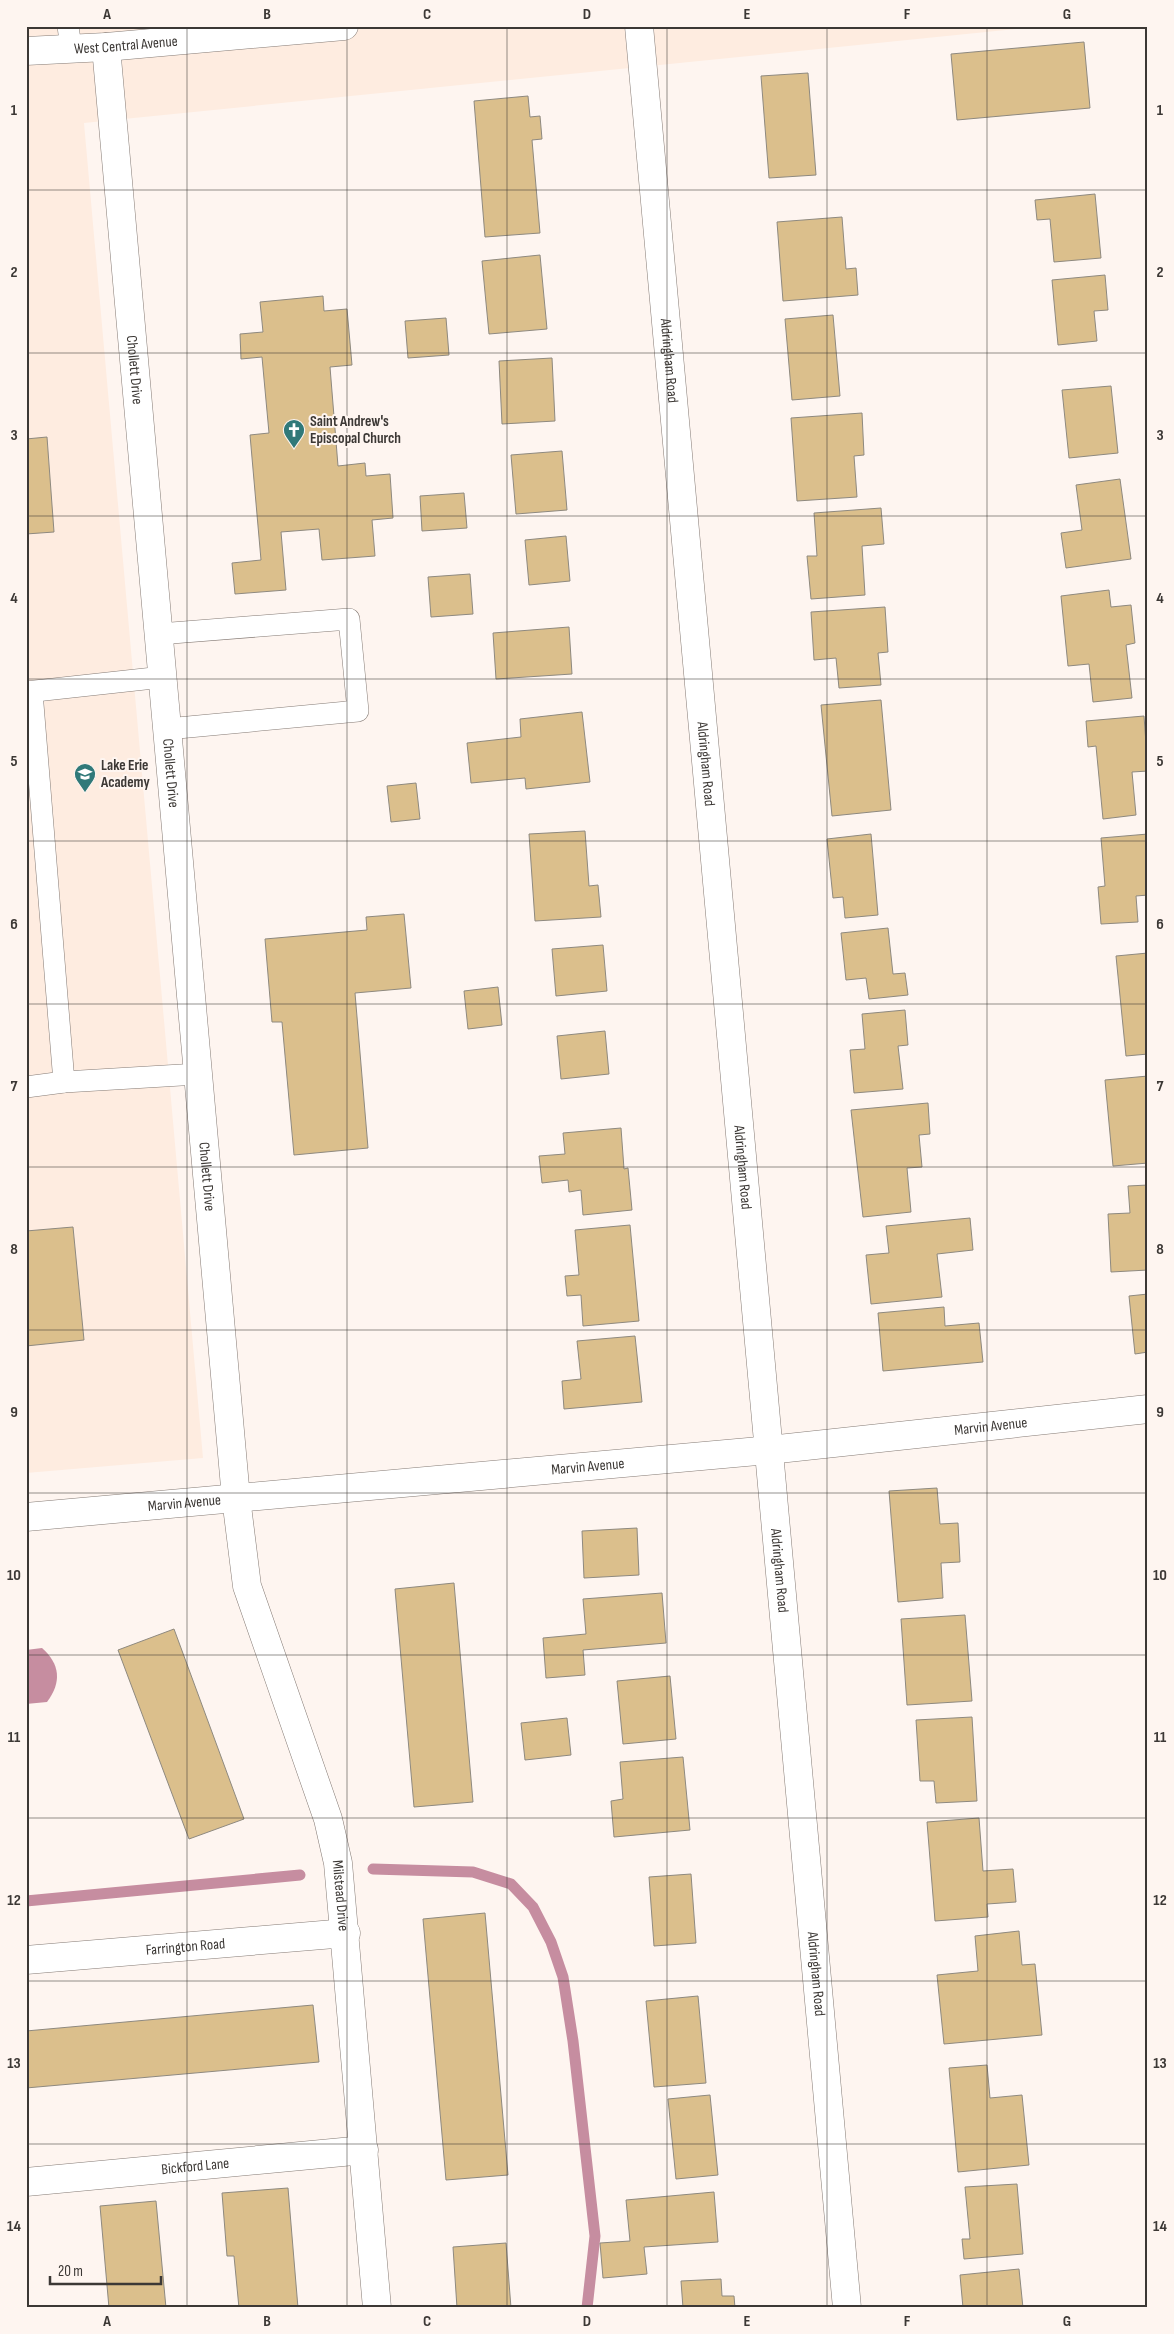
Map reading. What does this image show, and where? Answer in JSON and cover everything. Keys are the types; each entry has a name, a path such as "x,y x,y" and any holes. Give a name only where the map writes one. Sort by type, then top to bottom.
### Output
{"street":[{"name":"West Central Avenue","path":"26,51 70,37 106,47 279,29 344,26"},
{"name":"Aldringham Road","path":"640,26 847,2308"},
{"name":"Chollett Drive","path":"106,47 236,1498"},
{"name":"Marvin Avenue","path":"26,1517 769,1450 1148,1409"},
{"name":"Milstead Drive","path":"236,1498 248,1586 328,1819 338,1863 346,1933 377,2308"},
{"name":"Farrington Road","path":"26,1960 346,1933"},
{"name":"Bickford Lane","path":"26,2182 364,2150"}],"lane":[{"path":"159,634 349,619 358,711 167,729"},
{"path":"64,1082 29,692 163,678"},
{"path":"26,1087 64,1082 198,1074"}],"shaded area":[{"name":"Lake Erie Academy","path":"26,26 1046,26 84,123 203,1458 26,1473"},
{"path":"42,1648 48,1654 55,1667 57,1680 55,1687 47,1702 26,1704 26,1650"}],"building":[{"path":"1084,42 1090,108 957,120 951,54"},
{"path":"808,73 816,175 769,178 761,76"},
{"path":"528,96 530,117 540,116 542,139 532,140 540,233 485,237 474,101"},
{"path":"1095,194 1101,258 1054,262 1050,219 1037,220 1035,200"},
{"path":"842,217 846,269 856,268 858,295 783,301 777,222"},
{"path":"540,255 547,329 489,334 482,261"},
{"path":"1105,275 1108,310 1094,311 1097,341 1058,345 1052,280"},
{"name":"Saint Andrew's Episcopal Church","path":"323,296 324,311 347,309 352,365 330,367 338,466 365,463 366,476 390,474 393,518 372,520 375,556 322,560 319,529 281,532 286,590 235,594 232,563 261,560 250,435 269,433 262,357 241,359 240,334 263,332 260,302"},
{"path":"833,315 840,396 792,400 785,319"},
{"path":"446,318 449,355 408,358 405,321"},
{"path":"552,358 555,421 502,424 499,361"},
{"path":"1111,386 1118,453 1069,458 1062,390"},
{"path":"862,413 864,455 854,456 857,497 797,501 791,418"},
{"path":"47,437 54,532 26,534 26,439"},
{"path":"562,451 567,510 516,514 511,455"},
{"path":"1120,479 1131,559 1066,568 1061,533 1082,530 1076,485"},
{"path":"464,493 467,528 422,531 420,496"},
{"path":"881,508 884,544 862,546 865,595 811,599 807,556 817,556 814,513"},
{"path":"566,536 570,581 529,585 525,540"},
{"path":"470,574 473,614 431,617 428,577"},
{"path":"1109,590 1111,607 1131,605 1135,643 1126,645 1132,698 1093,702 1089,664 1068,666 1061,596"},
{"path":"885,607 888,652 878,653 881,685 839,688 836,658 814,660 811,612"},
{"path":"569,627 572,674 496,679 493,633"},
{"path":"881,700 891,810 832,816 821,705"},
{"path":"582,712 590,782 526,789 525,778 471,783 467,743 521,737 520,719"},
{"path":"1144,716 1148,771 1132,772 1136,815 1103,819 1096,746 1088,747 1086,721"},
{"path":"416,783 420,819 391,822 387,786"},
{"path":"585,831 589,886 598,885 601,917 535,921 529,834"},
{"path":"871,834 878,915 845,918 843,897 833,898 827,839"},
{"path":"1148,834 1148,895 1136,896 1138,922 1101,924 1098,887 1105,886 1101,838"},
{"path":"404,914 411,988 355,993 368,1148 294,1155 282,1022 272,1022 265,939 367,930 366,917"},
{"path":"888,928 893,974 905,973 908,995 869,999 866,978 846,980 841,933"},
{"path":"603,945 607,991 556,996 552,949"},
{"path":"1148,953 1148,1054 1126,1056 1116,956"},
{"path":"498,987 502,1025 468,1029 464,991"},
{"path":"905,1010 908,1045 898,1046 903,1089 854,1093 850,1050 865,1049 862,1014"},
{"path":"605,1031 609,1074 561,1079 557,1036"},
{"path":"1148,1076 1148,1163 1113,1166 1105,1080"},
{"path":"928,1103 930,1134 919,1135 922,1167 907,1168 911,1212 863,1217 851,1110"},
{"path":"621,1128 624,1169 628,1168 632,1210 583,1215 581,1190 569,1192 568,1180 542,1183 539,1156 565,1154 563,1133"},
{"path":"1148,1185 1148,1270 1111,1272 1108,1214 1130,1213 1128,1186"},
{"path":"970,1218 973,1250 937,1254 942,1297 871,1304 866,1255 889,1253 886,1226"},
{"path":"630,1225 639,1321 583,1326 581,1295 567,1296 565,1276 579,1275 575,1230"},
{"path":"73,1227 84,1340 26,1346 26,1231"},
{"path":"1148,1294 1148,1352 1135,1354 1129,1296"},
{"path":"944,1307 945,1326 979,1323 983,1362 883,1371 878,1313"},
{"path":"635,1336 642,1402 564,1409 562,1381 581,1379 577,1341"},
{"path":"937,1488 940,1524 958,1523 960,1562 941,1563 943,1598 898,1602 889,1491"},
{"path":"637,1528 639,1575 584,1578 582,1531"},
{"path":"454,1583 473,1802 414,1807 395,1589"},
{"path":"662,1593 666,1643 583,1650 585,1675 546,1678 543,1638 586,1634 583,1599"},
{"path":"965,1615 972,1701 907,1705 901,1619"},
{"path":"174,1629 244,1819 189,1839 118,1650"},
{"path":"670,1676 676,1739 623,1744 617,1681"},
{"path":"972,1717 977,1801 936,1803 934,1781 920,1781 916,1720"},
{"path":"567,1718 571,1755 525,1760 521,1723"},
{"path":"683,1757 690,1830 614,1837 611,1801 623,1799 620,1762"},
{"path":"979,1818 983,1871 1013,1869 1016,1902 987,1904 988,1917 935,1921 927,1822"},
{"path":"691,1874 696,1943 654,1946 649,1877"},
{"path":"485,1913 508,2175 446,2180 423,1919"},
{"path":"1019,1931 1022,1965 1035,1964 1042,2035 944,2044 937,1975 978,1971 975,1936"},
{"path":"698,1996 706,2083 654,2087 646,2001"},
{"path":"313,2005 319,2062 26,2088 26,2031"},
{"path":"987,2065 990,2098 1022,2095 1029,2165 958,2172 949,2068"},
{"path":"710,2095 718,2175 676,2179 668,2099"},
{"path":"1017,2184 1023,2254 964,2259 962,2239 970,2239 965,2187"},
{"path":"288,2188 298,2308 239,2308 234,2256 227,2256 222,2193"},
{"path":"714,2192 718,2242 644,2247 647,2274 603,2278 600,2243 630,2241 626,2200"},
{"path":"156,2201 166,2308 109,2308 100,2206"},
{"path":"506,2243 511,2308 457,2308 453,2247"},
{"path":"1019,2269 1023,2308 963,2308 960,2275"},
{"path":"721,2279 722,2296 734,2296 735,2308 683,2308 681,2281"}],"waterway":[{"path":"373,1869 473,1872 511,1884 533,1907 551,1942 563,1977 573,2041 595,2236 587,2308"},
{"path":"26,1901 300,1875"}],"place":[{"name":"Saint Andrew's Episcopal Church","path":"294,449"},
{"name":"Lake Erie Academy","path":"85,793"}]}
